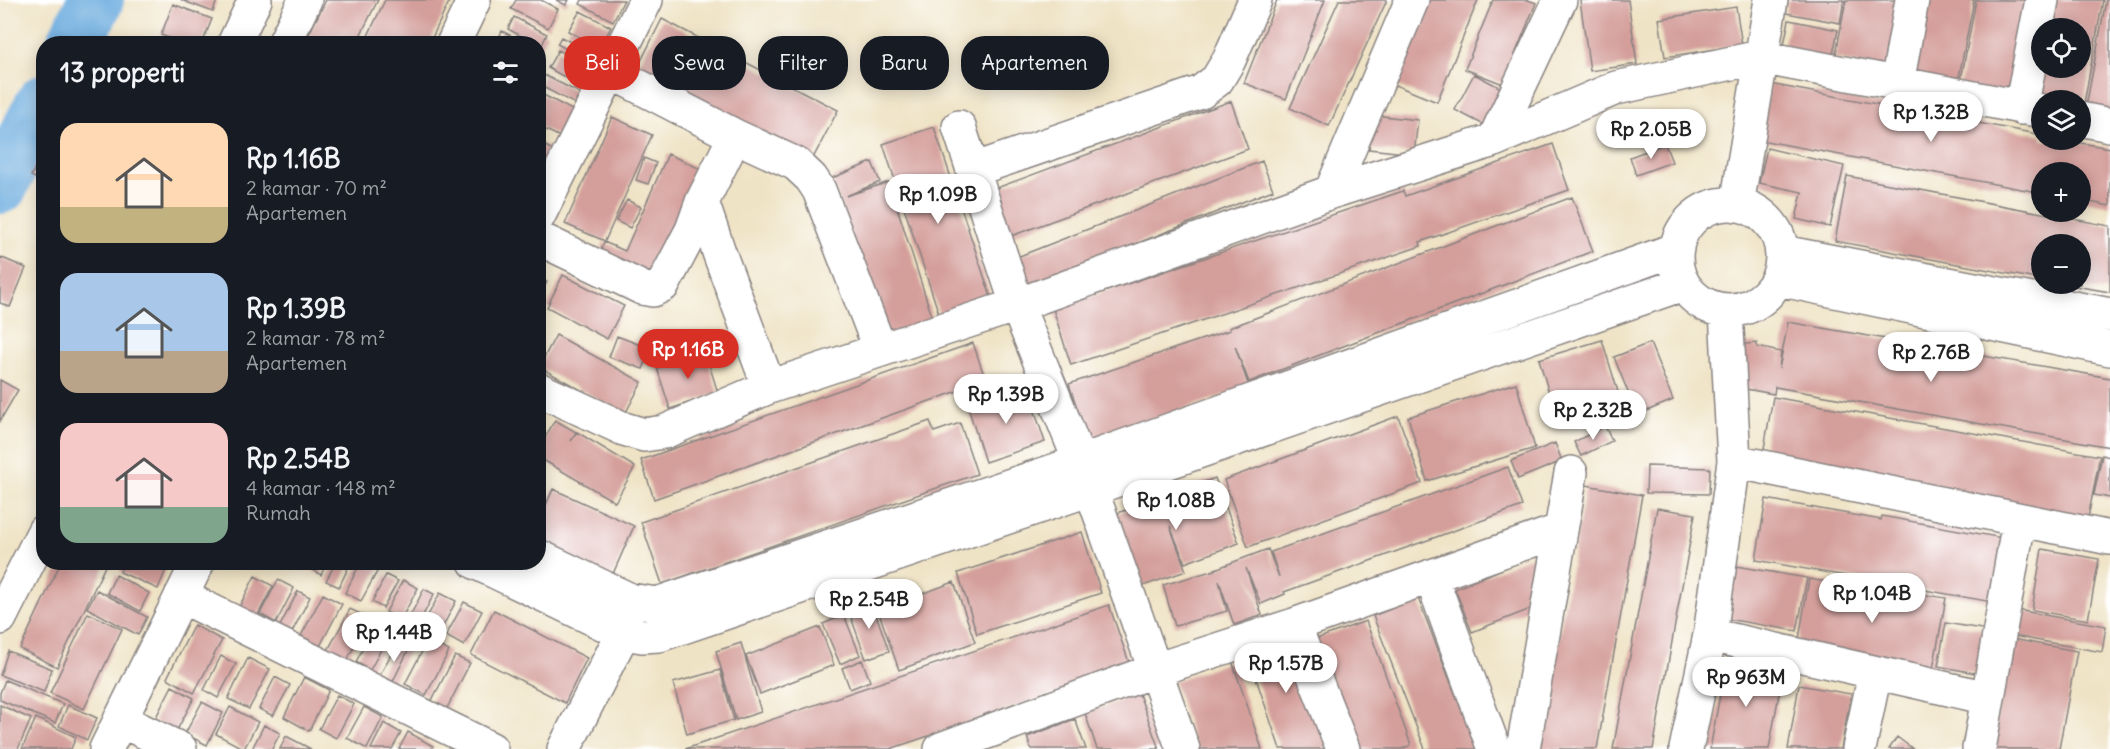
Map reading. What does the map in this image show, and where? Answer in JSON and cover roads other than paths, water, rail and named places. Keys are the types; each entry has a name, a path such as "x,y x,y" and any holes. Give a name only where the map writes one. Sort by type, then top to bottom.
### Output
{"street":[{"path":"238,36 255,0"},
{"path":"288,36 305,0"},
{"path":"457,36 474,0"},
{"path":"628,36 646,0"},
{"path":"973,170 1201,92 1217,80 1229,60 1255,0"},
{"path":"1331,192 1412,0"},
{"path":"1494,140 1560,0"},
{"path":"1737,205 1771,0"},
{"path":"1897,84 1912,0"},
{"path":"2033,90 2042,0"},
{"path":"546,393 624,429 644,435 664,432 769,387 1017,305 1331,192 1494,140 1616,88 1760,57 2031,110"},
{"path":"640,87 735,136 796,164 811,178 819,190 880,349"},
{"path":"546,201 602,90"},
{"path":"2091,121 2110,124"},
{"path":"959,127 1017,305 1086,476 1182,749"},
{"path":"546,242 642,288 653,290 663,285 692,230 702,202 735,136"},
{"path":"702,202 769,387"},
{"path":"1737,205 1754,210 1768,221 1778,235 1780,266 1757,304 1726,311 1701,303 1683,284 1677,267 1677,249 1684,229 1698,214 1717,206 1737,205"},
{"path":"492,570 623,633 642,636 659,635 1086,476 1677,249"},
{"path":"1780,266 2110,315"},
{"path":"1780,266 2110,349"},
{"path":"546,560 630,600 657,604 1086,476 1683,284"},
{"path":"1686,749 1710,635 1734,461 1726,311"},
{"path":"1734,461 2110,538"},
{"path":"1523,749 1571,473"},
{"path":"1979,749 2019,520"},
{"path":"941,749 1014,737 1155,670 1294,625 1561,530"},
{"path":"0,618 36,547"},
{"path":"106,749 194,570"},
{"path":"1431,576 1494,749"},
{"path":"181,596 491,749"},
{"path":"564,749 623,633 630,600"},
{"path":"1294,625 1342,749"},
{"path":"1710,635 1988,698"},
{"path":"1859,749 1875,673"},
{"path":"120,720 180,749"}],"waterway":[{"path":"78,36 96,0"},
{"path":"0,186 36,117"}]}
